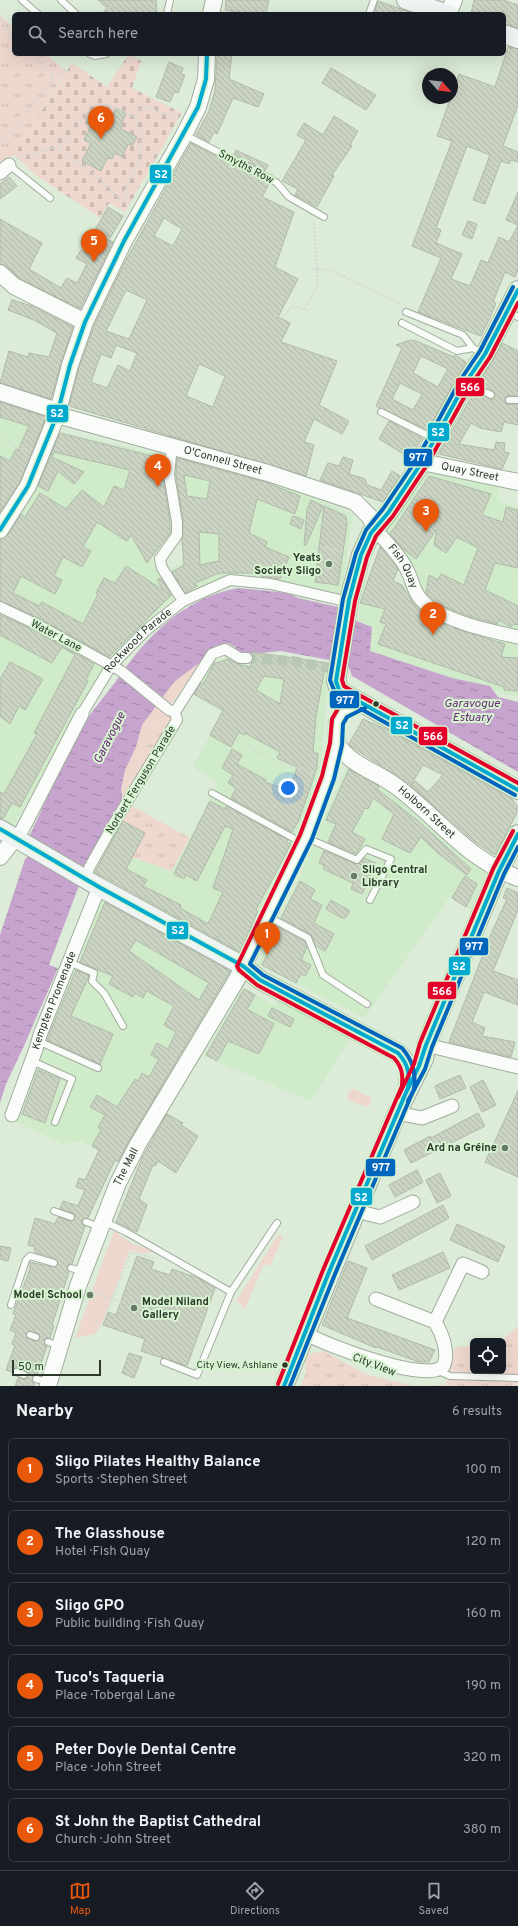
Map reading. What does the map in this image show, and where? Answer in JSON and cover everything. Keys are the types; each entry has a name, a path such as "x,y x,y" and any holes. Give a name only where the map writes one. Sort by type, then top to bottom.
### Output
{"main road":[{"path":"406,0 442,12"},
{"path":"506,35 518,39"},
{"path":"518,290 512,314 479,351 471,385 434,439 422,462 388,513 375,529 361,555 336,667 336,681 339,690 518,790"},
{"path":"284,1386 397,1113 408,1088 424,1059 426,1045 499,871 518,834"},
{"path":"13,837 243,966 260,980 398,1053 408,1063 410,1074 408,1088"},
{"path":"398,1053 412,1052 426,1045"}],"street":[{"path":"211,12 214,0"},
{"path":"449,12 454,0"},
{"path":"0,530 28,486 40,458 58,413 70,365 85,322 124,241 187,130 202,95 206,79 207,56"},
{"path":"0,273 14,286 85,322"},
{"name":"O'Connell Street","path":"0,392 58,413 268,473 355,502 370,517 375,529"},
{"path":"172,446 169,475 177,522 177,535 160,559 162,568 183,601"},
{"name":"Quay Street","path":"422,462 518,482"},
{"name":"Fish Quay","path":"375,529 407,569 413,588 428,606 453,618 495,632 518,637"},
{"name":"Rockwood Parade","path":"13,837 20,834 82,714 111,666 145,631 183,601 230,580 271,584 349,605"},
{"name":"Water Lane","path":"0,608 40,626 121,671 172,711"},
{"name":"Norbert Ferguson Parade","path":"90,881 89,868 116,820 177,720 172,711 212,654 225,649 240,658 247,658"},
{"name":"The Mall","path":"44,1382 77,1270 97,1224 138,1144 233,986 268,916 304,840 328,778 336,744 337,722 343,712 355,700"},
{"name":"Holborn Street","path":"336,744 351,759 401,789 455,840 499,871 518,878"},
{"path":"0,857 13,837"},
{"name":"Kempten Promenade","path":"12,1115 38,1041 69,962 90,881"},
{"path":"426,1045 518,1066"},
{"path":"397,1113 422,1118 452,1106"},
{"path":"356,1211 380,1217 413,1202"},
{"path":"441,1372 446,1359 444,1346 435,1322 463,1264 482,1272"},
{"path":"376,1299 435,1322"},
{"name":"City View","path":"306,1334 350,1357 402,1376 434,1376 441,1372"}],"lane":[{"path":"22,0 36,12"},
{"path":"61,0 74,12"},
{"path":"167,12 170,0"},
{"path":"370,12 374,0"},
{"name":"Smyths Row","path":"187,130 277,183 289,197 324,217"},
{"path":"5,169 50,198"},
{"path":"407,310 463,335 479,351"},
{"path":"402,323 457,351 479,351"},
{"path":"509,400 518,400"},
{"path":"382,412 434,439"},
{"path":"212,793 304,840 357,860 366,849 391,859 370,900"},
{"path":"268,916 308,938 324,975 367,1004"},
{"path":"69,962 94,973 92,981 104,993 123,1026"},
{"path":"38,1041 98,1068"},
{"path":"32,1061 72,1079 55,1122"},
{"path":"54,1211 70,1217"},
{"path":"164,1362 197,1375 231,1292 277,1223"},
{"path":"97,1224 126,1232 231,1292"},
{"path":"11,1305 26,1260 30,1256 54,1263"},
{"path":"16,1372 24,1375"},
{"path":"441,1372 450,1376 518,1378"}],"path":[{"path":"0,18 12,35"},
{"path":"33,56 54,76"},
{"path":"0,141 16,127 54,76 66,70"},
{"path":"5,169 20,156 59,146 70,136 81,120 94,108 101,104 108,104 135,117"},
{"path":"59,146 63,154 87,168 124,203 135,204 127,197 124,190 137,164 141,151 141,138 135,117 140,109 147,107 187,130"},
{"path":"304,309 318,285 314,221 318,213"},
{"path":"313,269 329,270 407,310"},
{"path":"282,319 292,306 310,311"},
{"path":"0,438 40,458"},
{"path":"307,558 316,546 361,555"},
{"path":"237,741 294,768 328,778"},
{"path":"108,1310 131,1252 157,1260 168,1256"},
{"path":"92,1291 121,1302"}],"shaded area":[{"path":"0,397 53,414 26,482 0,520"},
{"path":"62,432 167,456 171,533 151,559 176,596 138,630 109,662 0,606 0,539 38,481"},
{"path":"174,457 215,465 288,488 353,514 341,598 238,577 207,584 184,597 171,569 183,561 181,529 171,472"},
{"path":"425,467 498,486 499,501 518,508 518,630 473,621 430,600 381,531"},
{"path":"380,547 398,567 393,581 403,585 426,612 518,644 518,697 493,691 490,686 452,678 369,651 372,627 357,621 363,589"},
{"path":"0,610 107,665 12,828 0,821"},
{"path":"230,655 246,664 254,655 280,655 330,663 319,783 241,957 137,899 138,896 128,890 126,893 118,885 93,873 121,820 145,833 132,857 172,871 218,782 193,767 222,712 194,696 192,693 200,677 216,661"},
{"path":"348,763 366,770 487,870 471,910 450,897 364,1018 257,964 299,877"},
{"path":"103,897 237,970 123,1165 82,1141 63,1144 8,1118"},
{"path":"243,987 273,1005 280,1000 350,1039 311,1101 203,1056"}],"green space":[{"path":"0,15 12,25 12,56 48,56 66,71 14,155 0,166"},
{"path":"128,56 132,56 141,61 132,88 182,113 125,212 109,203 100,218 35,175 14,155 72,63 107,87"},
{"path":"207,652 201,663 172,703 167,704 160,700 174,682 199,663"},
{"path":"156,705 166,713 152,732 128,793 123,800 121,790 125,770 136,747 142,725"},
{"path":"166,713 172,718 172,722 128,793 152,732"},
{"path":"132,806 190,838 171,871 132,857 145,833 123,821"},
{"path":"354,1089 371,1098 371,1103 368,1107 349,1101 347,1097 349,1091"},
{"path":"114,1231 133,1244 155,1251 143,1254 130,1250 102,1323 95,1334 75,1338"},
{"path":"278,1235 283,1237 270,1266 264,1264 245,1309 236,1301"},
{"path":"518,1326 518,1386 414,1386 445,1385 453,1361 455,1347 470,1346 470,1374 506,1374 506,1338 504,1338"},
{"path":"323,1351 368,1375 414,1386 301,1386 306,1372 305,1361 309,1354"}],"water":[{"path":"238,588 289,593 298,598 338,607 346,617 372,627 370,651 452,678 490,686 498,697 518,702 518,772 352,676 349,668 329,660 281,651 240,655 235,647 228,643 216,646 207,652 199,663 174,682 142,725 136,747 125,770 121,790 123,800 80,883 49,965 58,968 6,1084 0,1103 0,935 25,859 30,855 29,837 50,791 81,729 96,706 140,649 153,635 183,610 218,593"}],"building":[{"path":"98,0 156,0 157,12 104,12 107,8"},
{"path":"226,0 269,0 266,12 237,12 225,10"},
{"path":"474,0 503,0 518,5 518,28 506,25 506,12 471,12"},
{"path":"378,1 409,12 375,12"},
{"path":"508,47 518,49 518,105 503,146 518,152 518,162 511,160 509,164 501,161 485,204 473,200 490,155 467,146 436,228 441,230 436,243 462,254 451,279 470,286 481,260 488,263 499,237 509,242 518,225 518,270 515,277 505,272 493,302 496,303 481,336 418,312 441,258 412,246 452,141 437,136 448,104 458,104 459,74 495,87"},
{"path":"217,56 232,56 229,79 264,94 258,107 233,98 217,134 214,132 209,142 196,135 209,111 215,91"},
{"path":"169,62 183,68 181,74 185,75 178,93 174,92 170,102 156,97"},
{"path":"331,68 376,95 366,110 322,83"},
{"path":"116,108 126,114 121,124 123,125 121,129 137,137 132,146 128,144 122,157 115,153 112,159 108,157 101,171 82,161 91,143 84,140 91,126 86,123 90,114 102,121 104,116 111,119"},
{"path":"334,116 358,131 350,145 352,146 332,175 334,176 317,207 295,195 298,189 282,181 306,140 297,135 304,123 323,135"},
{"path":"191,143 269,184 262,197 294,212 275,267 298,279 278,317 290,323 281,342 337,361 319,405 349,421 342,434 314,419 304,442 314,445 306,476 69,406 79,368 94,326 125,262","holes":["164,218 182,229 173,246 154,236","126,290 147,300 129,339 106,331","116,345 137,353 130,371 118,365 107,388 91,382 101,354 111,358","199,364 225,376 213,407 186,396"]},
{"path":"236,150 268,165 265,171 234,155"},
{"path":"9,177 17,186 0,199 0,184"},
{"path":"518,192 518,225 506,220"},
{"path":"108,207 123,216 110,238 95,230"},
{"path":"0,219 42,243 29,269 61,288 67,278 77,283 87,264 76,258 81,250 92,256 102,236 113,242 80,309 19,278 6,266 0,264"},
{"path":"468,221 477,224 472,239 462,235"},
{"path":"12,300 32,306 73,327 51,399 0,383 9,351 28,357 29,353 49,357 57,333 34,320 8,310"},
{"path":"410,340 416,341 454,357 455,355 466,362 428,430 376,406 402,348 396,345","holes":["421,356 448,369 438,387 413,373","400,383 422,394 413,410 392,399"]},
{"path":"502,343 518,351 518,396 507,396 505,400 507,404 518,404 518,425 504,422 501,432 480,428 471,423 459,444 494,450 496,442 505,443 504,452 509,453 502,469 439,454","holes":["487,389 495,393 493,399 489,399 483,395 483,391"]},
{"path":"0,402 46,417 20,482 0,512 0,456 10,461 16,449 18,450 29,426 0,417"},
{"path":"389,421 422,438 410,458 379,439"},
{"path":"60,433 164,459 163,476 170,523 170,533 147,563 131,535 127,541 97,522 83,547 91,551 82,567 63,557 54,576 62,580 55,594 21,576 13,593 39,606 42,602 83,624 104,578 115,583 126,566 163,590 157,580 161,578 171,595 109,657 43,620 0,601 0,539 8,535 21,514 25,517 40,493 66,509 82,490 104,507 114,486 124,490 130,470 54,452 52,457 84,472 74,484 58,471 48,491 38,486"},
{"path":"343,457 353,460 349,474 365,479 367,485 381,490 392,471 400,476 383,502 320,480 328,463 339,466"},
{"path":"177,458 265,482 300,496 295,514 257,499 249,533 267,542 265,547 289,557 280,579 261,576 262,573 219,573 195,583 197,586 185,593 172,572 184,565 182,540 183,521 176,475","holes":["184,475 210,481 207,499 187,496","199,532 219,534 219,561 200,565"]},
{"path":"429,476 491,494 482,515 503,522 506,507 518,510 518,568 495,563 485,590 518,606 518,625 513,624 511,627 499,620 497,624 462,614 441,605 426,593 429,575 438,580 441,574 464,585 478,548 457,537 446,553 434,545 437,529 416,559 401,547 390,534"},
{"path":"311,500 323,506 306,545 304,545 307,510"},
{"path":"324,506 346,516 347,524 338,585 315,582"},
{"path":"293,516 304,520 301,529 290,524"},
{"path":"380,547 398,569 393,581 402,585 413,603 423,612 457,629 505,644 501,657 518,658 518,691 504,690 504,687 378,644 386,624 380,622 385,609 360,603"},
{"path":"0,615 37,632 94,664 86,680 88,681 20,807 12,803 3,819 0,819 0,792 4,794 37,734 34,733 75,655 62,647 52,663 0,635"},
{"path":"253,652 326,663 316,716 313,753 318,753 317,768 299,820 292,832 231,798 236,788 228,783 233,775 222,768 232,749 242,755 237,764 266,780 265,782 290,791 297,767 277,758 280,752 245,733 244,735 239,732 231,747 210,735 223,710 194,694 201,683 203,684 215,662 217,663 228,659 237,664 251,667","holes":["264,676 284,679 280,704 256,690"]},
{"path":"10,662 43,679 25,710 19,706 10,724 0,716 0,679"},
{"path":"363,719 388,730 512,799 517,806 517,813 495,855 475,842 411,786 415,781 428,792 443,775 423,765 411,785 349,744"},
{"path":"349,769 379,786 377,789 417,820 471,869 467,875 439,854 421,837 410,853 382,839 394,814 373,798 368,809 365,808 352,832 365,839 356,854 328,842 336,824 326,820"},
{"path":"210,801 225,809 226,806 288,840 287,842 291,844 256,910 258,911 240,952 95,872 123,821 145,833 126,869 147,880 143,886 181,905 180,908 208,924 223,892 213,888 233,829 225,826 197,881 186,875 184,879 174,874"},
{"name":"Sligo Central Library","path":"324,851 356,864 360,863 364,858 376,863 362,894 351,889 353,883 323,869 324,865 319,863"},
{"path":"465,876 477,884 466,907 452,898"},
{"path":"300,881 315,890 310,899 322,905 314,923 334,934 325,951 316,946 310,934 281,918"},
{"path":"507,888 518,893 518,910 493,971 518,980 518,1005 484,992 472,1022 485,1028 482,1036 515,1042 511,1057 449,1042 491,934 507,899 503,898"},
{"path":"331,900 350,911 345,918 342,918 326,909"},
{"path":"105,902 230,971 130,1139 118,1162 115,1160 88,1218 82,1220 82,1225 85,1226 72,1264 67,1266 69,1272 52,1325 54,1326 50,1338 45,1338 44,1341 47,1346 37,1375 32,1378 34,1386 15,1386 18,1378 25,1379 28,1375 26,1371 17,1368 13,1368 12,1372 6,1370 15,1345 12,1344 16,1333 10,1330 16,1315 13,1314 30,1269 30,1262 53,1267 58,1264 56,1259 34,1252 35,1247 28,1245 35,1218 55,1224 58,1217 70,1221 74,1220 74,1214 60,1209 63,1201 78,1206 85,1190 76,1187 79,1178 85,1180 99,1150 92,1146 101,1130 98,1127 105,1115 90,1107 97,1095 117,1107 135,1079 138,1081 142,1073 149,1077 159,1059 151,1055 157,1043 168,1049 176,1032 164,1025 174,1006 147,991 143,998 135,993 133,997 109,984 113,976 80,962","holes":["136,940 209,983 199,1000 129,951","29,1331 39,1334 39,1340 35,1341 27,1338 26,1334"]},
{"path":"278,927 304,941 307,947 301,960 311,965 305,976 301,974 296,983 262,965 268,953 266,952"},
{"path":"76,970 89,976 71,1016 113,1034 100,1064 47,1040"},
{"path":"244,989 255,995 247,1009 274,1024 259,1054 228,1041 217,1061 206,1055"},
{"path":"272,1008 294,1019 290,1027 268,1016"},
{"path":"38,1070 60,1079 45,1123 22,1114"},
{"path":"460,1075 466,1088 440,1099 435,1086"},
{"path":"483,1080 496,1105 482,1112 470,1087"},
{"name":"Ard na Gréine","path":"518,1091 518,1177 485,1162"},
{"path":"478,1113 485,1126 411,1163 404,1150 430,1136 431,1138"},
{"path":"167,1114 183,1123 181,1125 198,1136 176,1173 158,1161 155,1166 153,1165 139,1199 147,1205 137,1232 116,1222 142,1158"},
{"path":"417,1170 423,1182 395,1197 389,1185"},
{"path":"440,1173 451,1196 437,1203 426,1180"},
{"path":"443,1205 449,1218 372,1260 365,1246"},
{"path":"457,1224 505,1246 498,1262 450,1240"},
{"path":"0,1246 11,1248 8,1261 0,1259"},
{"path":"443,1252 450,1268 399,1290 392,1275"},
{"path":"137,1256 154,1262 151,1269 170,1275 172,1269 198,1278 215,1288 187,1366 141,1351 145,1339 103,1325 108,1312 116,1315"},
{"path":"348,1261 367,1268 347,1318 435,1350 429,1362 419,1362 377,1347 376,1348 322,1325"},
{"path":"129,1353 142,1357 134,1378 122,1373"}],"tunnel":[{"path":"247,658 292,661 331,668"}],"transit line":[{"name":"S2","path":"0,530 28,486 57,415 70,365 85,322 124,241 198,107 206,79 207,56"},
{"name":"977","path":"513,287 480,351 461,379 417,459 383,509 366,530 356,553 343,599 330,680 336,695 515,795"},
{"name":"S2","path":"518,290 485,354 466,382 422,462 388,513 371,533 361,555 349,600 336,681 339,690 349,696 518,790"},
{"name":"566","path":"518,303 490,357 471,385 427,465 393,516 376,536 367,557 355,601 342,680 344,686 352,691 518,783"},
{"name":"566","path":"278,1384 323,1270 402,1086 402,1074 399,1064 394,1058 257,985 239,970 237,966 300,835 322,776 330,743 332,719 339,707 359,698"},
{"name":"977","path":"290,1386 335,1274 414,1089 415,1077 413,1067 402,1048 263,975 250,964 312,839 334,779 342,745 343,724 347,717 365,708"},
{"name":"S2","path":"0,829 99,887 243,966 260,980 398,1053 404,1061 409,1078 408,1088 329,1272 284,1386"},
{"name":"566","path":"398,1097 414,1064 420,1043 493,869 513,831"},
{"name":"S2","path":"403,1099 419,1066 426,1045 499,871 518,834"},
{"name":"977","path":"408,1101 425,1069 432,1047 504,874 518,847"}],"place":[{"name":"St John the Baptist Cathedral","path":"101,139"},
{"name":"Peter Doyle Dental Centre","path":"94,262"},
{"name":"Tuco's Taqueria","path":"158,487"},
{"name":"Sligo GPO","path":"426,532"},
{"name":"Yeats Society Sligo","path":"329,564"},
{"name":"The Glasshouse","path":"433,635"},
{"name":"Sligo Central Library","path":"354,876"},
{"name":"Sligo Pilates Healthy Balance","path":"267,955"},
{"name":"Ard na Gréine","path":"505,1148"},
{"name":"Model School","path":"90,1295"},
{"name":"Model Niland Gallery","path":"134,1308"},
{"name":"City View, Ashlane","path":"285,1365"}],"water label":[{"name":"Garavogue Estuary","path":"472,711"},
{"name":"Garavogue","path":"110,738"}]}
